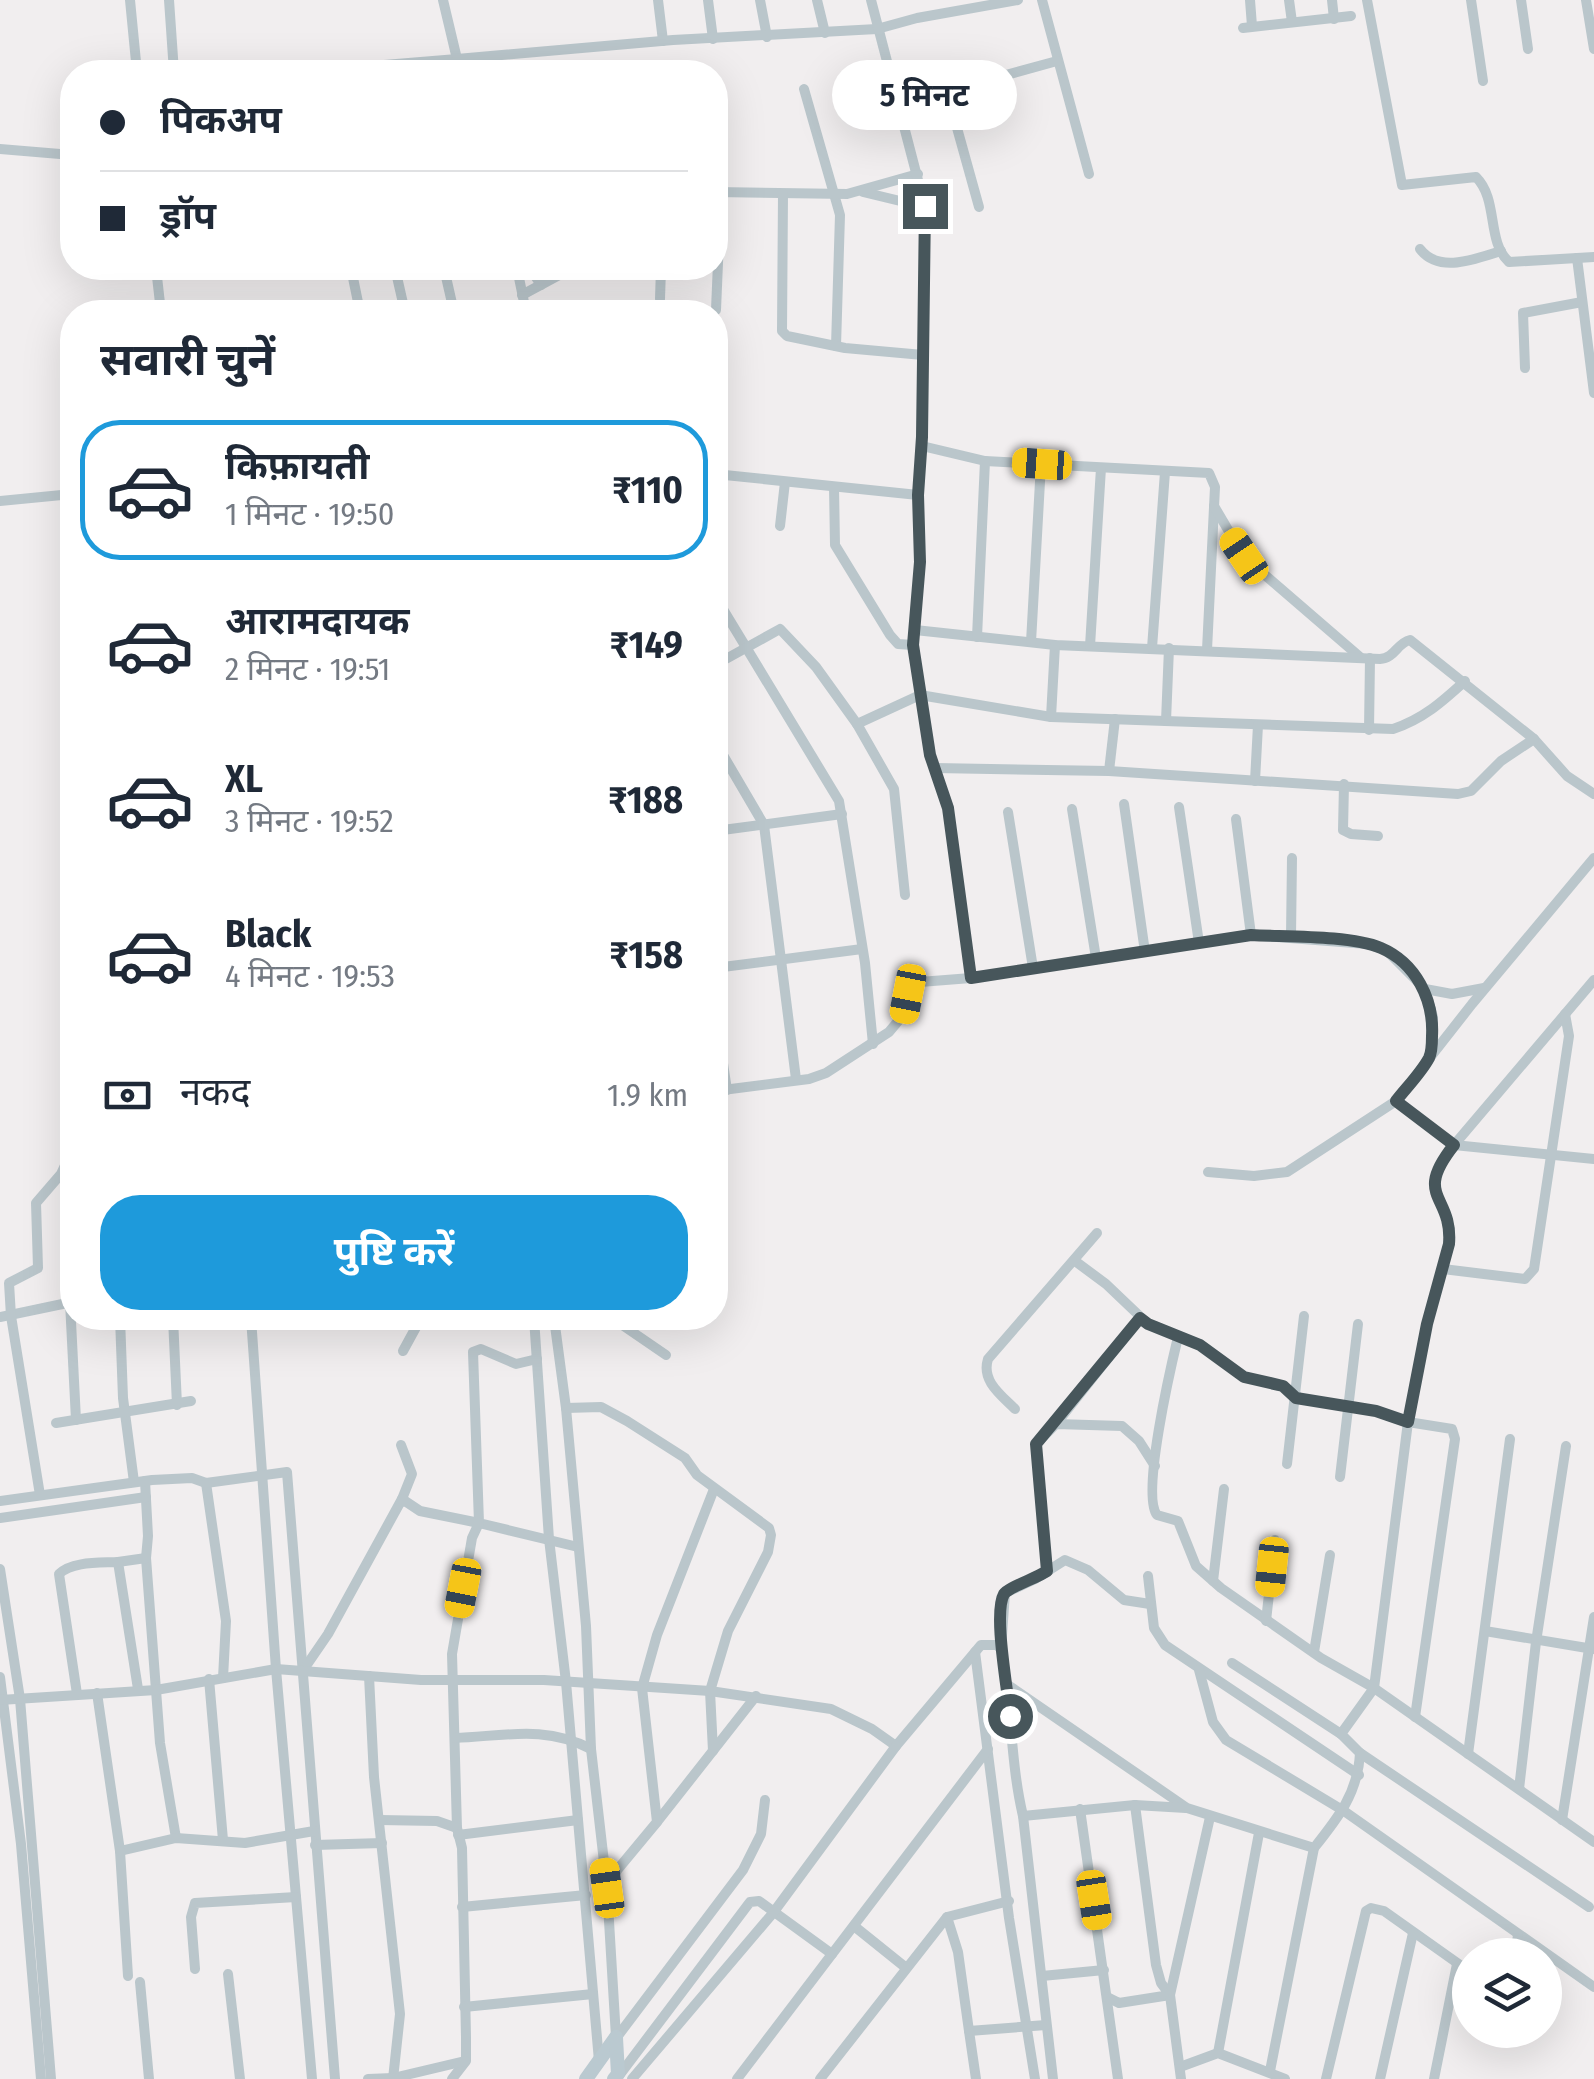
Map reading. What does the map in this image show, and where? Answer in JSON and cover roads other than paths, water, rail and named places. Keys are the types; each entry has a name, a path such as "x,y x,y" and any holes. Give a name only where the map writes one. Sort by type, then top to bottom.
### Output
{"street":[{"path":"130,0 135,60"},
{"path":"169,0 173,60"},
{"path":"443,0 456,59"},
{"path":"658,0 663,41"},
{"path":"708,0 713,39"},
{"path":"760,0 767,38"},
{"path":"818,0 825,34"},
{"path":"871,0 925,206 920,551 913,645 935,768 948,808 971,978"},
{"path":"924,0 926,16"},
{"path":"450,60 663,41 878,29 978,4 1018,0"},
{"path":"1042,0 1089,174"},
{"path":"1250,0 1247,27 1350,16"},
{"path":"1289,0 1292,22"},
{"path":"1332,0 1334,18"},
{"path":"1368,0 1402,184 1476,177 1489,198 1501,251 1509,262 1594,256"},
{"path":"1471,0 1483,81"},
{"path":"1521,0 1528,49"},
{"path":"1586,0 1594,49"},
{"path":"901,104 1058,61"},
{"path":"804,89 842,228 836,346"},
{"path":"947,92 979,206"},
{"path":"0,149 60,154"},
{"path":"728,192 862,192 918,174"},
{"path":"862,192 925,206"},
{"path":"783,194 780,326 787,336 836,346 923,355"},
{"path":"1420,249 1432,261 1446,264 1501,251"},
{"path":"1577,258 1594,394"},
{"path":"519,280 523,300"},
{"path":"538,280 541,285"},
{"path":"522,295 550,280"},
{"path":"660,298 661,280"},
{"path":"1525,368 1523,313 1582,302"},
{"path":"922,446 985,460 1209,473 1215,487 1208,650"},
{"path":"977,637 985,460"},
{"path":"1031,642 1042,464"},
{"path":"1090,646 1101,468"},
{"path":"1152,648 1165,472"},
{"path":"728,475 918,495"},
{"path":"780,526 785,482"},
{"path":"834,487 837,550 890,635 898,644 913,645"},
{"path":"0,500 60,495"},
{"path":"1214,506 1252,564 1366,658 1369,730"},
{"path":"728,619 834,789 842,814 873,1044"},
{"path":"728,658 780,629 816,667 858,724 894,789 905,894"},
{"path":"915,630 1055,645 1366,658 1389,657 1410,640 1534,739 1567,776 1594,794"},
{"path":"1051,717 1055,645"},
{"path":"1166,721 1169,648"},
{"path":"858,724 920,695 1051,717 1393,729 1416,721 1464,682"},
{"path":"1109,772 1116,719"},
{"path":"1254,781 1258,725"},
{"path":"935,768 1109,772 1458,794 1471,791 1501,761 1534,739"},
{"path":"728,762 764,825 796,1079"},
{"path":"1344,784 1343,830 1378,836"},
{"path":"1124,804 1145,952"},
{"path":"1179,807 1199,943"},
{"path":"1072,809 1096,958"},
{"path":"1008,812 1033,968"},
{"path":"728,830 842,814"},
{"path":"1236,819 1251,935"},
{"path":"1292,858 1292,936"},
{"path":"1208,1172 1273,1176 1287,1172 1396,1101 1594,858"},
{"path":"1582,873 1594,883"},
{"path":"728,1090 826,1073 873,1044 904,1014 908,994 915,984 1251,935 1378,947 1394,956 1425,989 1433,1018 1431,1056"},
{"path":"728,966 862,948"},
{"path":"1340,1734 1374,1688 1408,1422 1450,1232 1434,1185 1435,1173 1454,1145 1594,980"},
{"path":"1425,989 1452,994 1485,988"},
{"path":"1443,1269 1517,1279 1531,1274 1569,1036 1565,1014"},
{"path":"1396,1101 1454,1145 1594,1159"},
{"path":"40,1494 5,1316 9,1283 34,1272 39,1263 38,1199 60,1175"},
{"path":"1015,1409 988,1381 988,1360 1098,1233"},
{"path":"1075,1261 1106,1284 1140,1318 1200,1345 1244,1377 1283,1386 1296,1398 1376,1411 1408,1422 1447,1428 1455,1434 1415,1717"},
{"path":"5,1316 60,1305"},
{"path":"1287,1464 1304,1316"},
{"path":"1047,1571 1036,1444 1140,1318"},
{"path":"1340,1477 1358,1324"},
{"path":"73,1330 76,1420"},
{"path":"121,1330 126,1412 139,1481 146,1496 146,1558 160,1743 176,1838"},
{"path":"174,1330 177,1406"},
{"path":"251,1330 312,2079"},
{"path":"403,1351 414,1330"},
{"path":"535,1330 549,1539 566,1682 600,2079"},
{"path":"556,1330 586,1626 590,1749 607,1888 621,2078"},
{"path":"630,1330 666,1355"},
{"path":"1178,1337 1160,1414 1152,1510 1178,1521 1196,1566 1266,1621 1374,1688 1594,1842"},
{"path":"452,2079 466,2060 462,1848 458,1831 452,1654 472,1538 480,1523 473,1352 480,1349 516,1364 536,1359"},
{"path":"56,1424 191,1401"},
{"path":"566,1408 601,1407 627,1421 685,1458 697,1476 764,1523 772,1535 768,1552 728,1631 710,1691 713,1751"},
{"path":"1056,1424 1122,1426 1139,1441 1155,1466"},
{"path":"1468,1754 1510,1440"},
{"path":"304,1670 402,1499 412,1474 401,1445"},
{"path":"1519,1790 1536,1642 1566,1446"},
{"path":"0,1501 139,1481 192,1478 206,1483 287,1472 334,2079"},
{"path":"206,1483 226,1621 224,1678"},
{"path":"658,1822 642,1688 658,1634 714,1489"},
{"path":"1213,1581 1224,1489"},
{"path":"0,1518 146,1496"},
{"path":"402,1499 420,1511 578,1548"},
{"path":"1266,1621 1275,1540"},
{"path":"1314,1652 1330,1555"},
{"path":"77,1694 59,1574 66,1568 146,1558"},
{"path":"118,1562 138,1689"},
{"path":"1054,2079 1001,1649 1005,1593 1060,1562 1073,1562 1124,1600 1150,1604"},
{"path":"0,1569 20,1699 51,2079"},
{"path":"1148,1576 1154,1628 1159,1637 1199,1670 1359,1775"},
{"path":"1562,1820 1592,1649 1594,1617"},
{"path":"1485,1631 1592,1649"},
{"path":"621,2078 773,1913 896,1746 981,1645 988,1643 1001,1649"},
{"path":"975,1652 1035,2079"},
{"path":"1232,1663 1592,1906"},
{"path":"1,1700 156,1690 276,1669 566,1682 710,1691 831,1709 896,1746"},
{"path":"1199,1670 1212,1722 1220,1736 1344,1811 1594,1987"},
{"path":"369,1676 400,2014 393,2078"},
{"path":"0,1677 21,1844 41,2079"},
{"path":"209,1679 223,1840"},
{"path":"1008,1685 1187,1808 1314,1848"},
{"path":"96,1693 120,1851 128,1976"},
{"path":"607,1888 756,1696"},
{"path":"455,1738 539,1733 569,1738 590,1749"},
{"path":"737,2079 988,1748"},
{"path":"1270,2071 1314,1848 1344,1811 1359,1775 1360,1753"},
{"path":"992,1778 1014,1777"},
{"path":"586,2079 744,1870 761,1834 765,1800"},
{"path":"1023,1816 1135,1805 1187,1808"},
{"path":"1135,1805 1156,1964 1161,1984 1170,1995"},
{"path":"1080,1809 1118,2079"},
{"path":"1210,1817 1170,1995 1180,2073 1218,2053 1284,2079"},
{"path":"380,1820 436,1821 458,1831 578,1820"},
{"path":"120,1851 176,1838 246,1843 314,1831"},
{"path":"1218,2053 1260,1833"},
{"path":"315,1845 382,1843"},
{"path":"462,1907 586,1895"},
{"path":"195,1969 195,1904 296,1897"},
{"path":"621,2078 750,1902 759,1901 832,1954"},
{"path":"820,2079 946,1917 1009,1902"},
{"path":"1326,2079 1366,1912 1378,1908 1452,1960"},
{"path":"946,1917 958,1952 975,2078"},
{"path":"854,1926 906,1967"},
{"path":"1380,2079 1413,1934"},
{"path":"1042,1976 1104,1970"},
{"path":"228,1974 240,2079"},
{"path":"140,1982 149,2079"},
{"path":"1434,2079 1452,1993"},
{"path":"464,2007 593,1994"},
{"path":"1107,1997 1119,2003 1170,1995"},
{"path":"969,2031 1046,2025"},
{"path":"368,2079 393,2078 466,2060"},
{"path":"1247,2064 1249,2079"}]}
